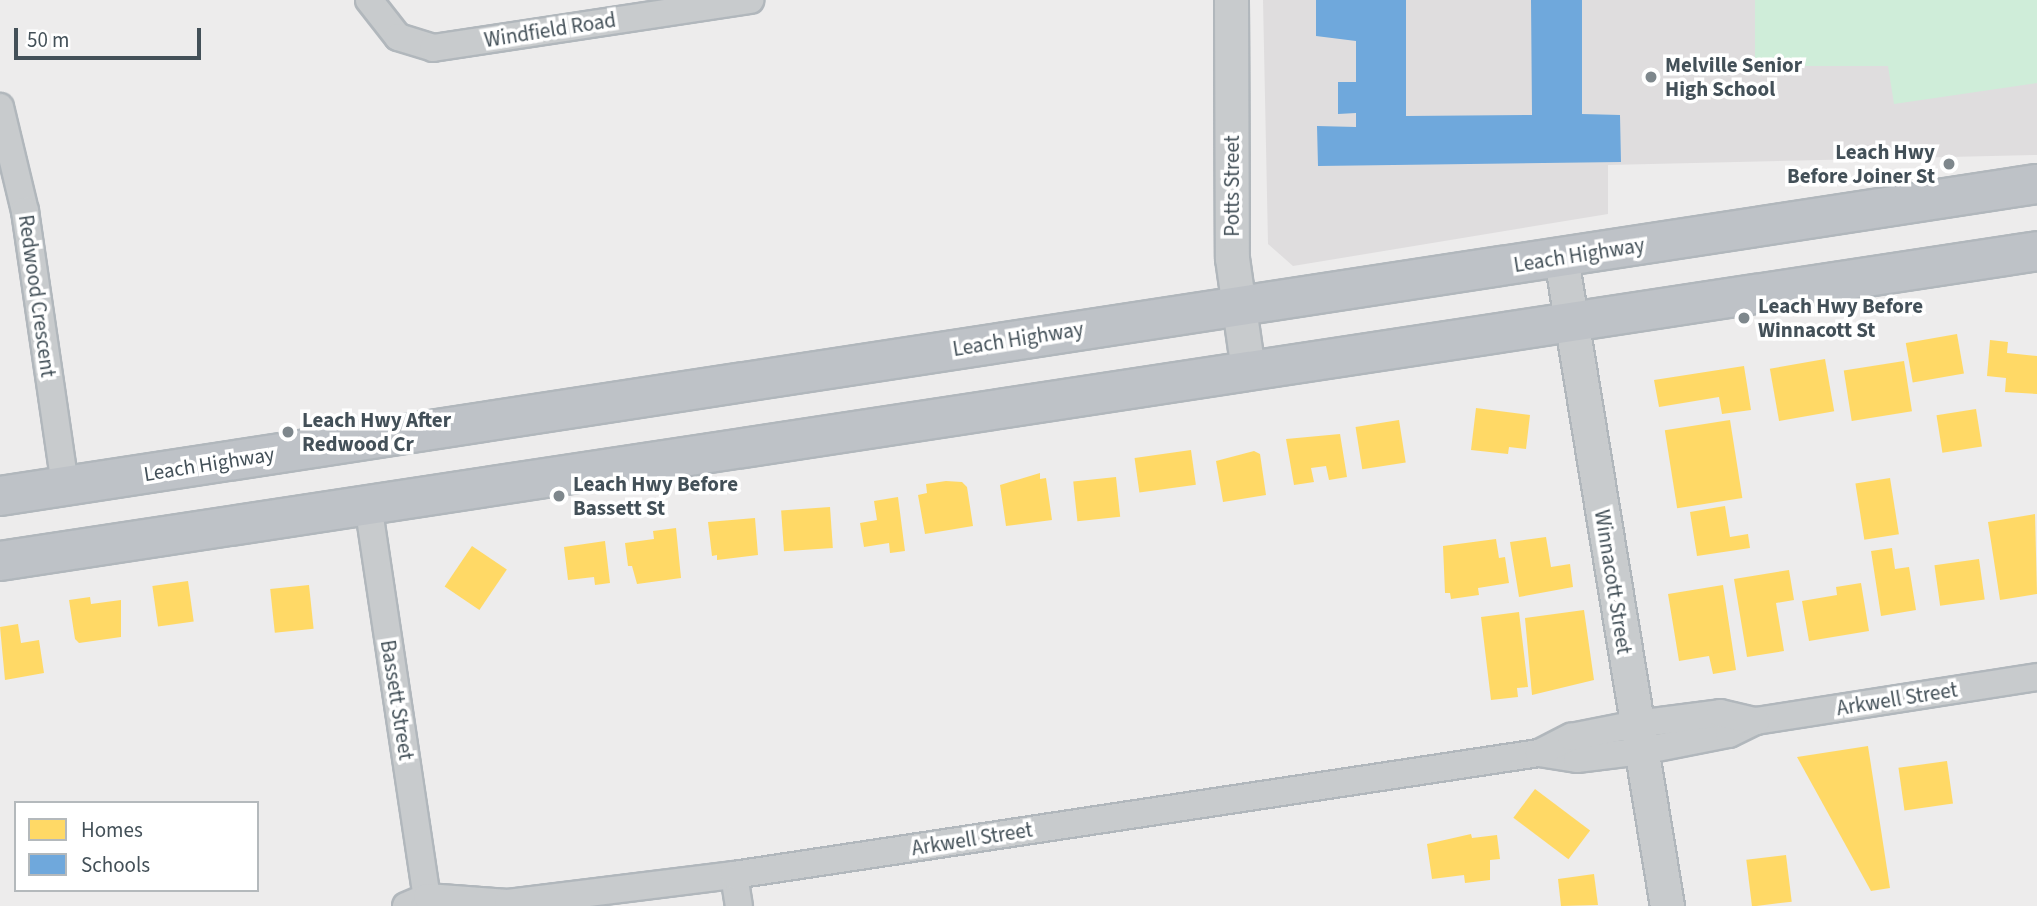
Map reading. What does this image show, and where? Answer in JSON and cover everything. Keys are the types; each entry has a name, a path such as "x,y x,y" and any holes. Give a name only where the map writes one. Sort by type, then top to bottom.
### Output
{"highway":[{"name":"Leach Highway","path":"0,496 2037,184"},
{"path":"0,561 2037,251"}],"street":[{"name":"Windfield Road","path":"369,0 398,37 433,48 750,0"},
{"name":"Potts Street","path":"1231,0 1231,225 1238,305 1248,370"},
{"name":"Redwood Crescent","path":"0,107 25,211 65,486"},
{"name":"Winnacott Street","path":"1561,258 1667,906"},
{"name":"Bassett Street","path":"368,504 416,901"},
{"name":"Arkwell Street","path":"416,901 508,903 734,875 1539,753 1571,737 1639,737 1720,713 1756,721 2037,677"},
{"path":"734,875 739,906"}],"shaded area":[{"name":"Melville Senior High School","path":"1263,0 2037,0 2037,155 1608,165 1608,214 1293,266 1268,244"}],"green space":[{"path":"1755,0 2037,0 2037,83 1894,104 1888,66 1755,66"}],"building: Homes":[{"path":"1957,334 1964,373 1913,382 1906,343"},
{"path":"1990,340 2008,342 2007,353 2037,356 2037,394 2005,392 2006,378 1987,376"},
{"path":"1825,359 1834,411 1779,421 1770,369"},
{"path":"1904,361 1912,411 1852,421 1844,371"},
{"path":"1744,366 1751,410 1722,414 1719,397 1659,407 1654,380"},
{"path":"1476,408 1530,415 1526,449 1509,447 1508,454 1471,450"},
{"path":"1976,409 1982,447 1942,453 1936,415"},
{"path":"1399,420 1406,462 1362,469 1356,427"},
{"path":"1730,420 1742,498 1677,508 1665,430"},
{"path":"1340,434 1347,477 1329,480 1326,466 1311,468 1314,482 1294,485 1286,439"},
{"path":"1191,450 1196,485 1139,493 1135,458"},
{"path":"1254,451 1260,454 1266,495 1223,502 1216,461"},
{"path":"1040,473 1040,479 1046,478 1052,520 1006,526 1000,485"},
{"path":"1116,477 1120,517 1077,521 1073,481"},
{"path":"1890,478 1899,534 1864,540 1855,483"},
{"path":"962,482 967,487 973,526 925,534 918,495 927,493 926,484"},
{"path":"898,497 905,551 890,553 889,543 864,547 860,523 877,520 874,501"},
{"path":"1725,506 1730,537 1748,534 1750,548 1697,556 1690,512"},
{"path":"830,507 833,548 784,551 781,510"},
{"path":"2035,514 2037,594 2000,600 1988,522"},
{"path":"755,518 758,555 717,560 717,555 712,556 708,522"},
{"path":"676,528 681,578 637,584 632,566 628,566 625,543 654,539 653,531"},
{"path":"1546,537 1551,567 1570,564 1573,587 1519,597 1510,542"},
{"path":"1496,539 1499,558 1505,557 1509,583 1478,588 1479,595 1451,599 1450,593 1445,593 1443,546"},
{"path":"605,541 610,583 595,585 594,577 568,580 564,547"},
{"path":"472,546 507,569 479,610 445,587"},
{"path":"1892,548 1895,569 1909,567 1916,610 1881,616 1871,551"},
{"path":"1979,559 1985,600 1940,606 1934,565"},
{"path":"1789,570 1794,600 1776,603 1784,651 1747,657 1734,579"},
{"path":"188,581 194,622 158,627 152,586"},
{"path":"1861,583 1869,631 1809,641 1802,601 1837,595 1836,587"},
{"path":"309,585 314,629 275,633 270,589"},
{"path":"1723,585 1736,670 1713,674 1709,656 1679,661 1668,594"},
{"path":"90,597 91,604 121,600 121,637 79,643 75,639 69,600"},
{"path":"1584,610 1594,680 1532,695 1525,618"},
{"path":"1519,612 1528,687 1517,688 1518,697 1491,700 1481,617"},
{"path":"18,624 21,643 39,640 44,673 5,680 0,627"},
{"path":"1868,746 1890,888 1871,891 1797,757"},
{"path":"1947,761 1953,804 1904,810 1898,768"},
{"path":"1535,789 1590,831 1568,859 1513,818"},
{"path":"1471,834 1472,838 1497,835 1500,859 1490,860 1490,880 1465,883 1464,875 1432,879 1427,844"},
{"path":"1786,855 1792,902 1752,906 1746,860"},
{"path":"1594,874 1598,905 1561,906 1558,879"}],"building: Schools":[{"path":"1316,0 1406,0 1406,116 1532,115 1531,0 1582,0 1582,114 1620,115 1621,162 1318,166 1317,126 1356,127 1356,113 1338,114 1338,82 1356,82 1356,41 1316,36"}],"place":[{"name":"Melville Senior High School","path":"1651,77"},
{"name":"Leach Hwy Before Joiner St","path":"1949,164"},
{"name":"Leach Hwy Before Winnacott St","path":"1744,318"},
{"name":"Leach Hwy After Redwood Cr","path":"288,432"},
{"name":"Leach Hwy Before Bassett St","path":"559,496"}]}
